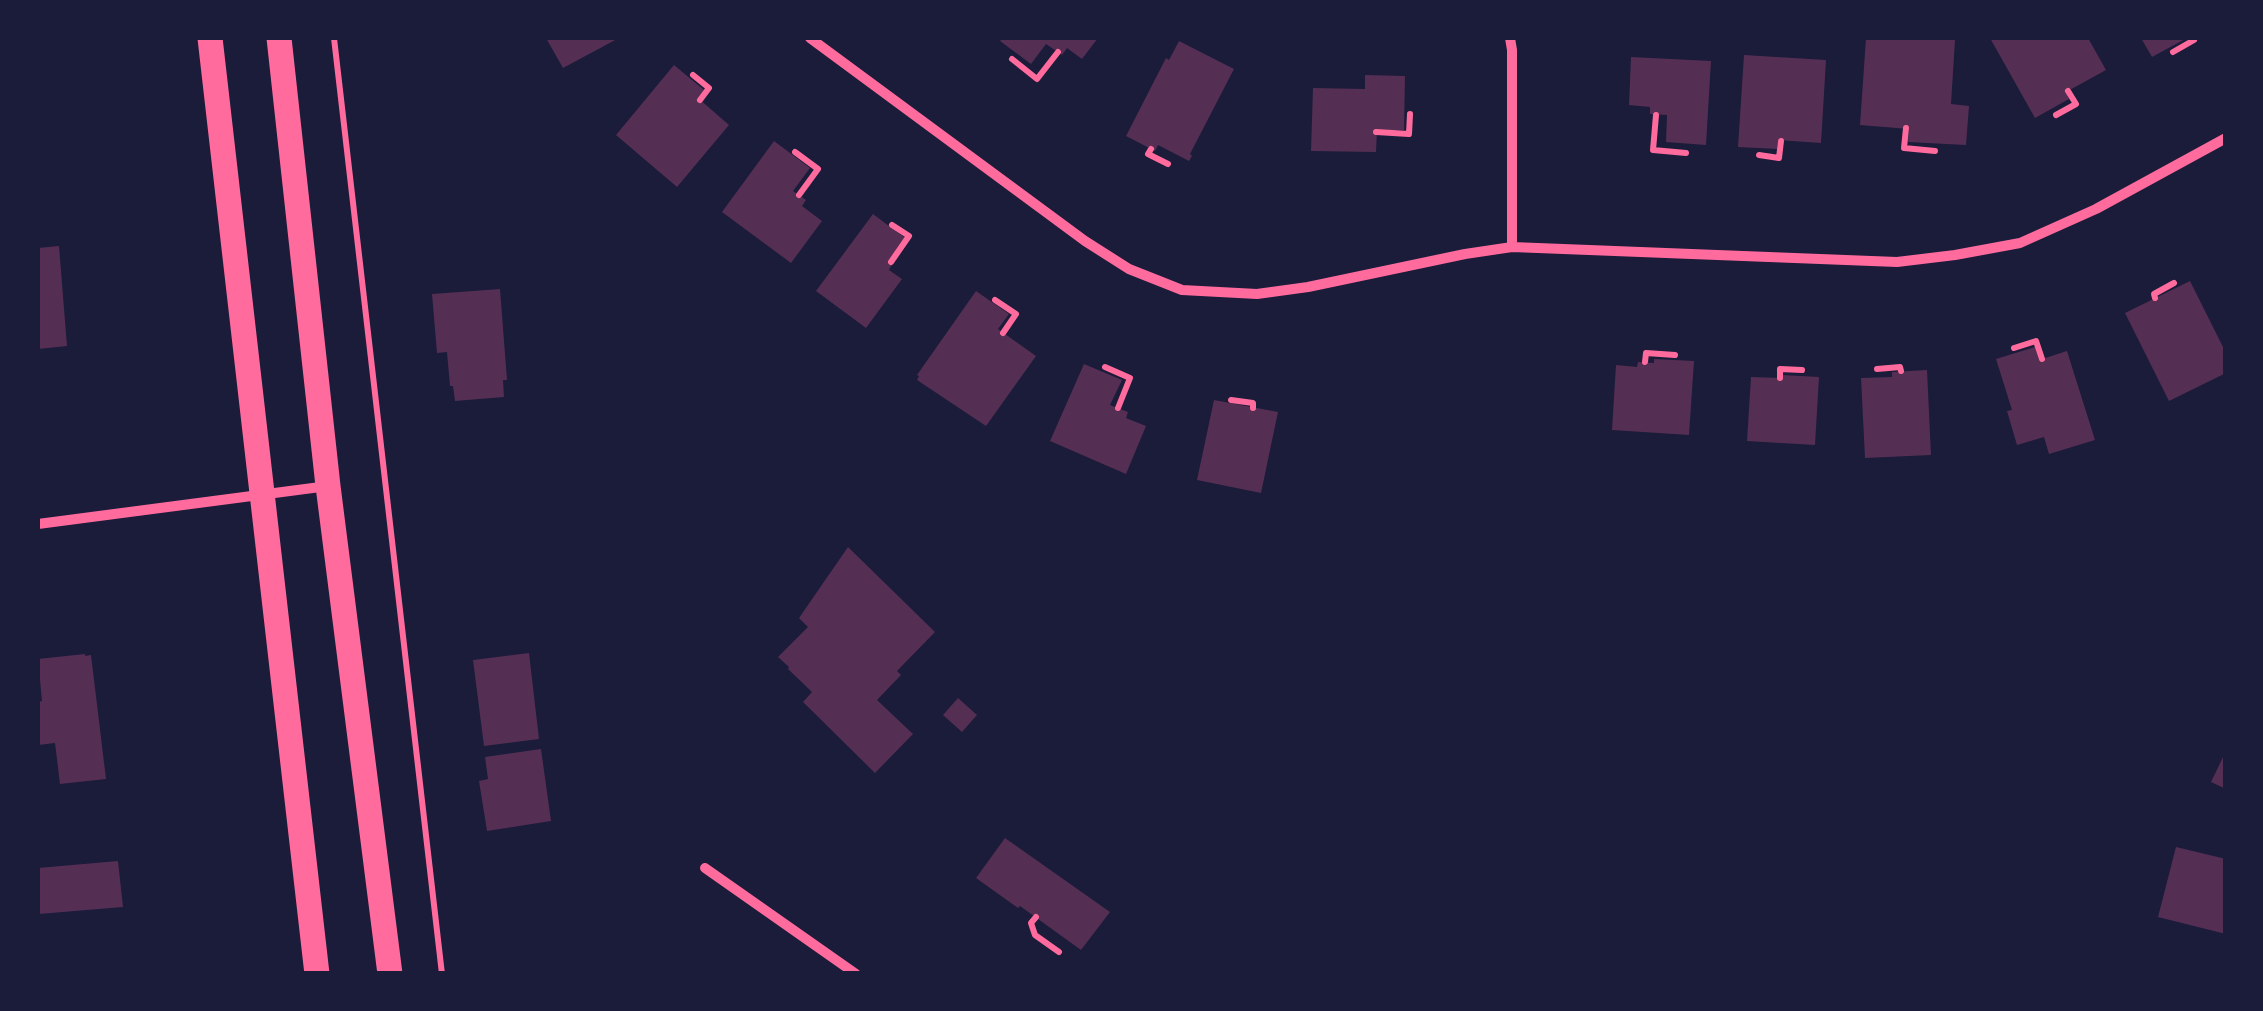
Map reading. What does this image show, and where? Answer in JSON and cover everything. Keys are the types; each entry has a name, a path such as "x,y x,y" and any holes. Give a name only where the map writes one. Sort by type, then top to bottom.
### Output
{"main road":[{"path":"210,38 316,974"},
{"path":"279,38 328,486 390,974"}],"street":[{"path":"810,38 1085,241 1144,277 1182,290 1257,294 1512,247 1897,262 1955,256 2020,243 2096,208 2226,138"},
{"path":"1510,38 1512,247"},
{"path":"38,524 328,486"},
{"path":"705,868 856,974"}],"path":[{"path":"334,38 442,974"},
{"path":"2173,52 2192,38"},
{"path":"1012,59 1038,79 1058,52"},
{"path":"694,75 709,88 700,100"},
{"path":"2056,115 2076,104 2068,91"},
{"path":"1376,132 1409,134 1410,114"},
{"path":"1656,114 1653,150 1686,152"},
{"path":"1906,128 1904,148 1935,151"},
{"path":"1759,156 1780,158 1781,140"},
{"path":"1151,149 1148,154 1168,164"},
{"path":"795,152 818,169 799,195"},
{"path":"891,262 909,236 892,224"},
{"path":"2155,298 2154,294 2174,283"},
{"path":"995,300 1016,314 1003,332"},
{"path":"2014,348 2036,341 2042,359"},
{"path":"1645,362 1646,353 1675,354"},
{"path":"1877,370 1900,367 1901,371"},
{"path":"1105,368 1130,378 1118,408"},
{"path":"1780,378 1780,369 1802,370"},
{"path":"1232,400 1253,403 1253,408"},
{"path":"1036,917 1031,924 1035,935 1059,952"}],"building":[{"path":"546,38 619,38 563,68"},
{"path":"1098,38 1082,59 1067,48 1062,55 1046,44 1031,64 1000,41"},
{"path":"1866,38 1955,40 1951,104 1969,106 1966,145 1908,142 1909,129 1860,125"},
{"path":"1990,38 2088,38 2106,70 2066,92 2069,99 2035,118"},
{"path":"2141,38 2187,38 2152,57"},
{"path":"1179,41 1234,69 1189,161 1158,145 1155,151 1126,136 1166,58 1169,60"},
{"path":"1744,55 1826,60 1821,143 1778,140 1777,149 1738,147"},
{"path":"1631,57 1711,61 1706,145 1666,142 1667,115 1650,114 1650,107 1629,105"},
{"path":"674,65 704,90 698,98 729,125 677,187 616,135"},
{"path":"1365,75 1405,76 1404,130 1377,130 1376,152 1311,151 1313,88 1365,89"},
{"path":"774,141 810,168 793,191 806,200 802,206 822,221 791,263 722,212"},
{"path":"873,214 905,238 889,270 902,279 866,328 816,291"},
{"path":"59,246 67,346 38,349 38,248"},
{"path":"2190,281 2226,353 2226,373 2169,401 2125,313"},
{"path":"500,289 507,380 503,380 504,397 455,401 447,352 437,353 432,294"},
{"path":"976,291 1009,314 998,329 1036,356 986,426 917,380"},
{"path":"2035,347 2039,360 2067,351 2095,440 2049,454 2044,437 2017,445 2007,411 2012,410 1996,359"},
{"path":"1654,359 1694,361 1689,435 1612,430 1616,365 1637,367 1638,362 1654,363"},
{"path":"1084,364 1122,380 1110,405 1128,412 1126,418 1146,426 1126,474 1050,441"},
{"path":"1927,370 1931,455 1865,458 1861,378"},
{"path":"1751,377 1819,377 1815,445 1747,441"},
{"path":"1214,400 1278,412 1261,493 1197,480"},
{"path":"848,547 935,632 897,671 901,675 877,700 913,734 875,773 803,702 812,692 778,657 808,627 799,618"},
{"path":"529,653 539,739 484,746 473,660"},
{"path":"91,655 106,779 60,784 55,743 38,745 38,702 42,701 38,659"},
{"path":"958,698 977,715 962,732 943,715"},
{"path":"541,749 551,821 487,831 479,781 488,779 485,757"},
{"path":"2226,751 2226,789 2211,782"},
{"path":"1005,838 1110,912 1081,950 976,878"},
{"path":"2176,847 2226,859 2226,934 2158,917"},
{"path":"118,861 123,907 39,914 38,868"}]}
